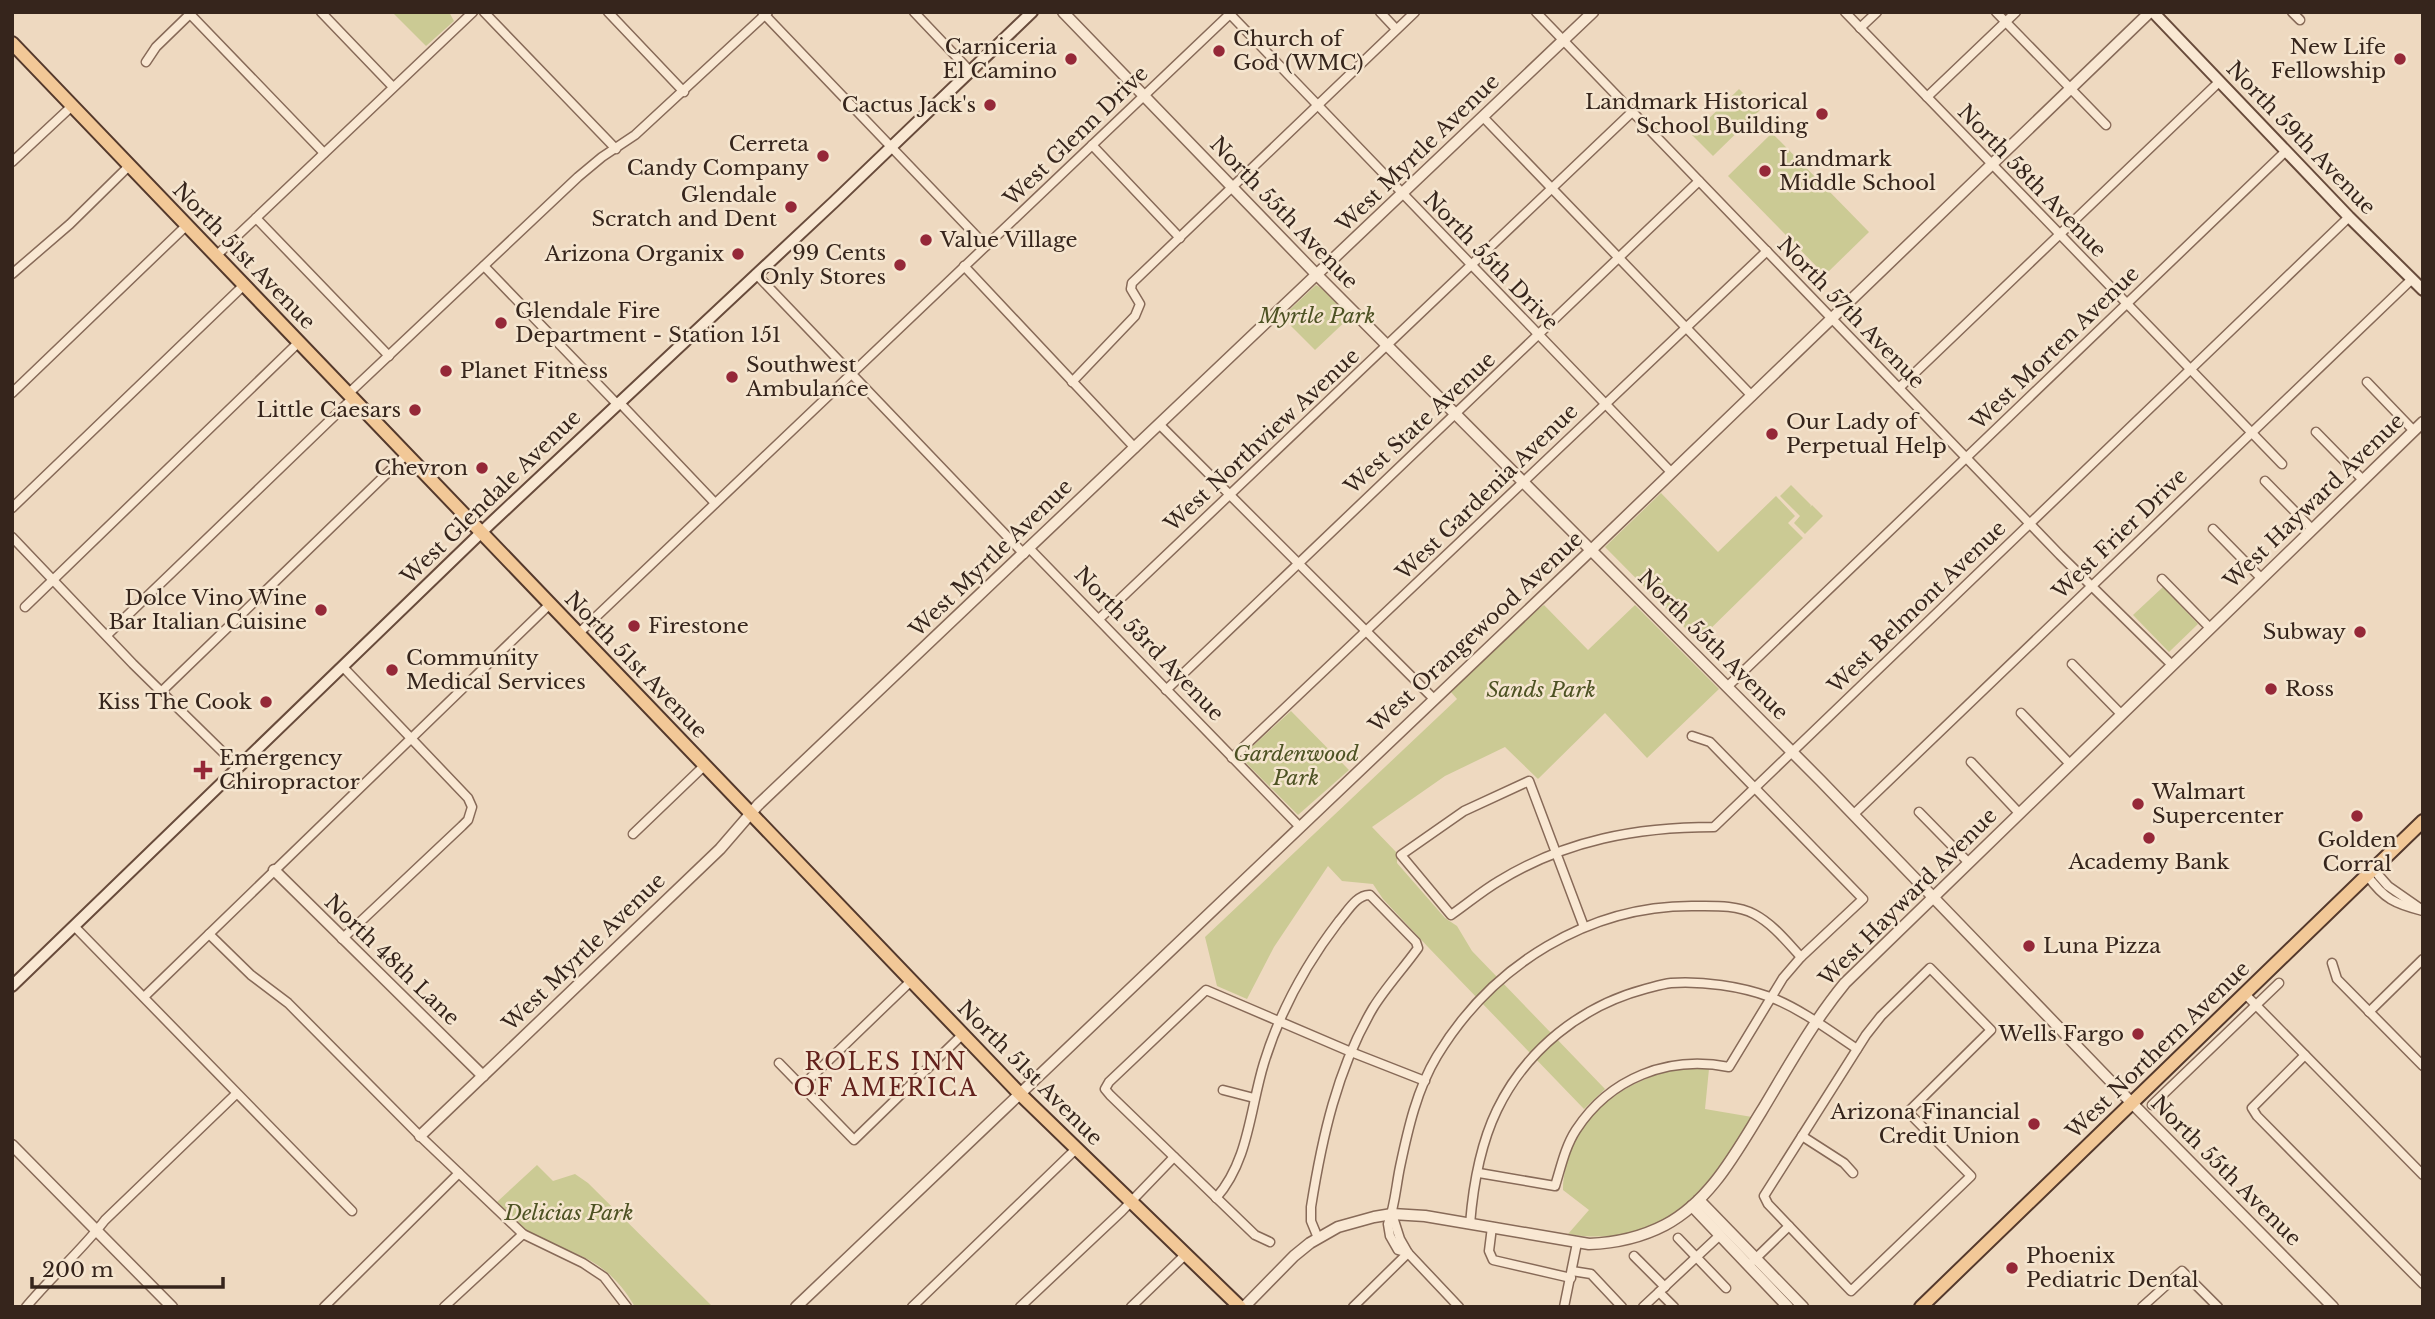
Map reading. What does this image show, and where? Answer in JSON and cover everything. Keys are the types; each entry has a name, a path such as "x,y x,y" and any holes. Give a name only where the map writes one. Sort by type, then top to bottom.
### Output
{"main road":[{"name":"West Glendale Avenue","path":"12,986 482,532 1031,12"},
{"name":"North 59th Avenue","path":"2151,12 2423,290"},
{"name":"North 51st Avenue","path":"13,45 1019,1093 1242,1307"},
{"name":"West Northern Avenue","path":"1921,1307 2423,821"}],"street":[{"path":"321,12 393,87"},
{"path":"217,256 393,87 460,18 472,12"},
{"path":"484,12 615,149"},
{"path":"608,12 684,92"},
{"path":"914,12 970,71"},
{"name":"North 55th Avenue","path":"1063,12 1317,275 1854,814 2333,1307"},
{"path":"1380,12 1396,30"},
{"path":"1072,382 1135,316 1140,304 1131,289 1132,283 1415,12"},
{"name":"North 57th Avenue","path":"1536,12 2091,586 2172,665"},
{"name":"West Myrtle Avenue","path":"420,1136 720,849 752,814 1593,12"},
{"name":"North 58th Avenue","path":"1845,12 2282,464"},
{"path":"1860,28 1877,12"},
{"path":"1996,12 2106,125"},
{"path":"1927,97 2017,12"},
{"name":"West Orangewood Avenue","path":"796,1307 2151,12"},
{"path":"2292,12 2300,20"},
{"path":"146,62 156,47 191,13 324,153"},
{"path":"107,635 351,396 389,355 484,265 588,168 635,135 684,92 765,13 890,148 986,246"},
{"name":"West Glenn Drive","path":"579,633 1230,13"},
{"name":"North 55th Drive","path":"1230,13 1671,472"},
{"path":"1899,388 2219,82"},
{"path":"12,162 72,106"},
{"name":"West Northview Avenue","path":"1099,619 1632,112"},
{"path":"1484,118 1752,396"},
{"path":"1092,145 1180,238"},
{"name":"West Morten Avenue","path":"1728,686 2286,151"},
{"path":"12,274 70,224 130,166"},
{"name":"West State Avenue","path":"1166,690 1699,181"},
{"name":"West Belmont Avenue","path":"1557,852 1529,781 1464,811 1401,855 1451,915 1500,880 1557,852 1606,836 1676,827 1714,827 2349,217"},
{"path":"256,218 389,355"},
{"path":"12,393 187,225"},
{"name":"West Gardenia Avenue","path":"1232,758 1766,251"},
{"path":"484,265 715,503"},
{"path":"964,266 1135,448"},
{"name":"North 53rd Avenue","path":"756,274 1027,551 1099,619 1299,826"},
{"name":"West Frier Drive","path":"1854,814 2412,279"},
{"path":"12,508 244,285"},
{"path":"25,607 299,342"},
{"path":"2367,382 2414,430"},
{"name":"West Hayward Avenue","path":"1242,1307 1294,1256 1318,1238 1350,1223 1392,1214 1425,1216 1577,1243 1613,1243 1665,1225 1695,1203 1733,1158 1816,1023 1845,983 2423,422"},
{"path":"1160,425 1433,698"},
{"path":"2316,432 2363,480"},
{"path":"161,692 407,454"},
{"path":"2265,481 2312,529"},
{"path":"2213,530 2261,579"},
{"path":"12,537 161,692 238,767"},
{"path":"2162,579 2210,628"},
{"path":"144,997 550,604"},
{"path":"2072,664 2121,714"},
{"path":"342,939 468,820 472,807 468,798 343,667"},
{"path":"2021,713 2070,764"},
{"path":"1479,1173 1555,1186 1566,1149 1575,1132 1602,1099 1629,1080 1670,1065 1689,1063 1729,1067 1783,978 1801,957 1863,899 1710,742 1692,736"},
{"path":"1971,762 2019,813"},
{"path":"633,834 705,765"},
{"path":"1920,812 1968,862"},
{"path":"1557,852 1584,927"},
{"name":"North 48th Lane","path":"274,870 483,1076"},
{"path":"2370,872 2375,887 2389,900 2423,911"},
{"path":"1216,1198 1238,1167 1254,1098 1279,1021 1291,995 1346,912 1366,894 1370,895 1416,942 1418,948 1381,997 1350,1052 1333,1099 1311,1214 1318,1238"},
{"path":"1459,1307 1408,1253 1398,1250 1390,1236 1388,1224 1406,1138 1436,1057 1455,1030 1501,978 1528,957 1584,927 1646,909 1680,906 1733,908 1752,913 1769,923 1801,957"},
{"path":"74,926 352,1210"},
{"path":"209,934 251,975 288,1003 420,1136 523,1234 583,1263 604,1277 627,1307"},
{"path":"2369,1012 2423,960"},
{"path":"2332,963 2337,978 2423,1066"},
{"path":"1930,968 1991,1030 1908,1112 1971,1176 1851,1291 1764,1196 1857,1049 1881,1016 1930,968"},
{"path":"802,1086 912,980"},
{"path":"1470,1224 1479,1173 1496,1111 1523,1066 1547,1041 1573,1021 1624,995 1669,983 1725,985 1771,998 1857,1049"},
{"name":"West Northern Avenue","path":"2152,1105 2279,983"},
{"path":"1269,1242 1255,1235 1105,1089 1109,1082 1206,990 1425,1081"},
{"path":"2245,994 2423,1175"},
{"path":"779,1063 854,1140 963,1034"},
{"path":"2305,1055 2252,1108 2423,1284"},
{"path":"1223,1090 1254,1098"},
{"path":"26,1307 42,1286 236,1094"},
{"path":"1802,1136 1843,1163 1853,1173"},
{"path":"12,1145 172,1307"},
{"path":"912,1307 1077,1148"},
{"path":"1020,1307 1174,1157"},
{"path":"324,1307 459,1173"},
{"path":"1695,1203 1720,1235 1803,1307"},
{"path":"1695,1203 1752,1262 1788,1307"},
{"path":"1752,1262 1789,1226"},
{"path":"1492,1227 1489,1251 1493,1260 1572,1275 1591,1274 1622,1307"},
{"path":"444,1307 523,1234"},
{"path":"1643,1307 1720,1235"},
{"path":"1678,1238 1726,1288"},
{"path":"1564,1307 1577,1243"},
{"path":"1353,1307 1408,1253"},
{"path":"1131,1307 1186,1254"},
{"path":"1634,1256 1674,1307"},
{"path":"2142,1307 2182,1271 2218,1307"}],"green space":[{"path":"392,12 449,12 454,21 426,46"},
{"path":"1739,89 1760,110 1713,156 1692,135"},
{"path":"1772,133 1869,232 1825,275 1728,176"},
{"name":"Myrtle Park","path":"1316,285 1350,317 1315,350 1282,317"},
{"path":"1791,485 1810,507 1812,505 1823,516 1805,534 1794,523 1800,516 1780,496"},
{"path":"1661,493 1718,552 1776,496 1795,516 1788,523 1803,538 1698,641 1605,547"},
{"path":"2163,587 2198,624 2169,652 2133,615"},
{"name":"Sands Park","path":"1544,605 1588,650 1635,605 1719,689 1647,758 1605,713 1538,779 1505,747 1445,776 1372,827 1397,853 1397,863 1445,918 1457,926 1472,951 1605,1089 1584,1109 1428,947 1383,899 1373,884 1342,881 1328,866 1274,947 1247,999 1217,986 1205,937 1457,699 1451,692 1526,618"},
{"name":"Gardenwood Park","path":"1291,711 1349,770 1298,815 1242,759 1243,755"},
{"path":"1678,1069 1709,1069 1705,1109 1752,1117 1735,1144 1699,1190 1679,1209 1656,1223 1630,1233 1601,1237 1568,1234 1589,1210 1563,1190 1566,1166 1573,1145 1584,1126 1615,1096 1656,1075"},
{"name":"Delicias Park","path":"537,1165 553,1181 575,1174 588,1183 713,1307 635,1307 617,1282 601,1268 524,1228 497,1202"}],"place":[{"name":"Church of God (WMC)","path":"1219,51"},
{"name":"Carniceria El Camino","path":"1071,59"},
{"name":"New Life Fellowship","path":"2400,59"},
{"name":"Cactus Jack's","path":"990,105"},
{"name":"Landmark Historical School Building","path":"1822,114"},
{"name":"Cerreta Candy Company","path":"823,156"},
{"name":"Landmark Middle School","path":"1765,171"},
{"name":"Glendale Scratch and Dent","path":"791,207"},
{"name":"Value Village","path":"926,240"},
{"name":"Arizona Organix","path":"738,254"},
{"name":"99 Cents Only Stores","path":"900,265"},
{"name":"Glendale Fire Department - Station 151","path":"501,323"},
{"name":"Planet Fitness","path":"446,371"},
{"name":"Southwest Ambulance","path":"732,377"},
{"name":"Little Caesars","path":"415,410"},
{"name":"Our Lady of Perpetual Help","path":"1772,434"},
{"name":"Chevron","path":"482,468"},
{"name":"Dolce Vino Wine Bar Italian Cuisine","path":"321,610"},
{"name":"Firestone","path":"634,626"},
{"name":"Subway","path":"2360,632"},
{"name":"Community Medical Services","path":"392,670"},
{"name":"Ross","path":"2271,689"},
{"name":"Kiss The Cook","path":"266,702"},
{"name":"Emergency Chiropractor","path":"203,770"},
{"name":"Walmart Supercenter","path":"2138,804"},
{"name":"Golden Corral","path":"2357,816"},
{"name":"Academy Bank","path":"2149,838"},
{"name":"Luna Pizza","path":"2029,946"},
{"name":"Wells Fargo","path":"2138,1034"},
{"name":"Arizona Financial Credit Union","path":"2034,1124"},
{"name":"Phoenix Pediatric Dental","path":"2012,1268"}],"district":[{"name":"ROLES INN OF AMERICA","path":"886,1075"}]}
